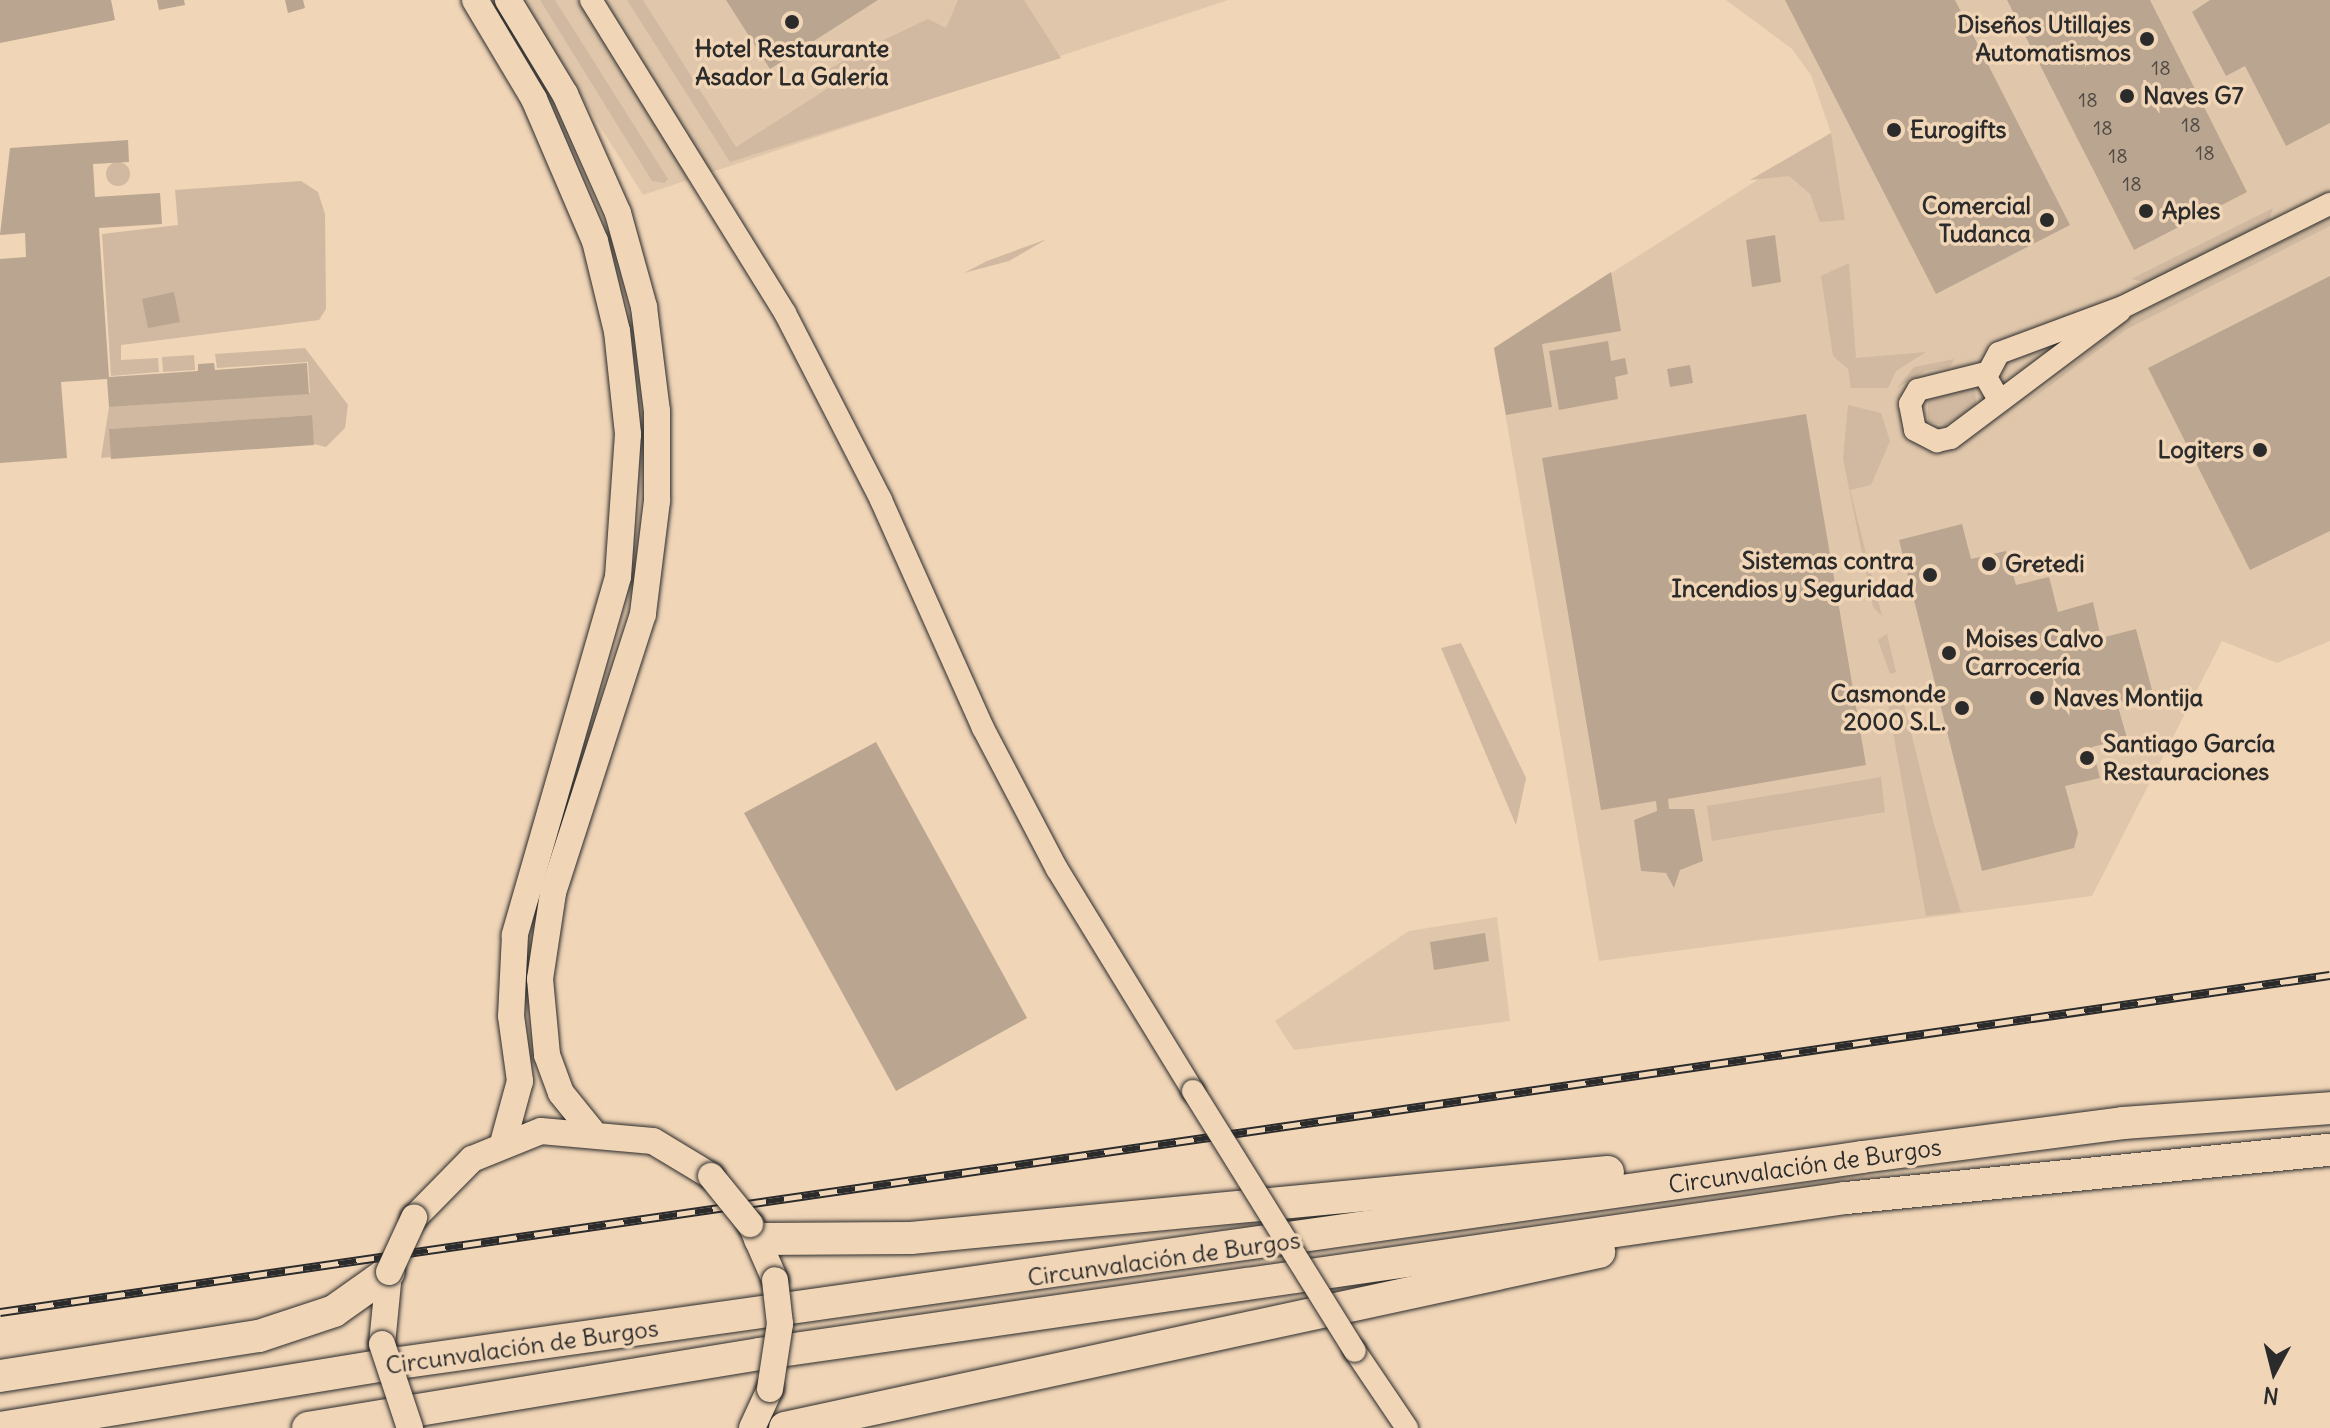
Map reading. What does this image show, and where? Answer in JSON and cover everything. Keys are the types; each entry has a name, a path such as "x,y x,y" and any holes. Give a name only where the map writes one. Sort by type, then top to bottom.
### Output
{"highway":[{"name":"Circunvalación de Burgos","path":"0,1428 399,1363 1862,1157 2123,1123 2330,1108"},
{"name":"Circunvalación de Burgos","path":"308,1428 774,1352 1846,1198 2330,1150"},
{"path":"755,1232 911,1238 1733,1158 1862,1157"},
{"path":"785,1428 1846,1198"},
{"path":"0,1376 259,1336 334,1311 389,1272"}],"main road":[{"path":"475,0 534,99 595,241 617,331 628,434 623,544 611,608 515,935 511,1016 520,1081 503,1143"},
{"path":"508,0 565,94 618,213 644,307 657,411 657,501 643,614 566,848 540,979 547,1055 561,1093 591,1130"},
{"path":"410,1428 382,1344 389,1272 414,1218 445,1180 503,1143 541,1131 591,1130 653,1141 711,1176 755,1232 775,1280 780,1335 770,1389 752,1428"}],"street":[{"path":"591,0 778,301 881,500 990,742 1057,869 1355,1351 1407,1428"},
{"path":"2123,307 2032,380 1998,398 1951,438 1927,438 1910,421 1910,404 1928,383 1986,373 2013,346 2123,307 2330,204"},
{"path":"1986,373 1986,387 1998,398"}],"shaded area":[{"path":"521,0 1228,0 643,195"},
{"path":"540,0 555,0 668,179 664,183 652,181"},
{"path":"627,0 643,0 736,147 830,87 823,73 858,52 928,19 946,28 958,0 1024,0 1061,58 730,162"},
{"path":"1726,0 2330,0 2330,641 2277,663 2222,641 2092,896 1599,961 1494,348 1831,133 1811,75 1792,49"},
{"path":"1831,133 1845,220 1820,222 1810,194 1789,176 1750,180"},
{"path":"118,162 126,166 130,174 126,182 118,186 110,182 106,174 110,166"},
{"path":"301,181 318,192 325,214 326,309 319,320 121,345 121,360 158,358 159,372 111,376 102,234 178,225 175,190"},
{"path":"2273,208 2269,220 2148,283 2131,279"},
{"path":"2330,217 2330,226 2127,329 2018,409 2127,320"},
{"path":"1047,239 1009,261 964,273 987,261"},
{"path":"1849,263 1856,358 1926,352 1896,371 1888,388 1851,388 1848,369 1833,356 1821,276"},
{"path":"305,348 348,405 345,428 326,447 314,444 311,415 110,429 111,457 101,458 109,407 310,393 308,362 217,368 215,354"},
{"path":"194,355 195,370 163,372 162,357"},
{"path":"1954,359 1950,367 1925,371 1897,388 1914,367"},
{"path":"1975,387 1976,404 1960,417 1945,425 1928,422 1928,400"},
{"path":"1848,405 1881,413 1890,441 1871,485 1850,490 1882,616 1873,607 1843,459"},
{"path":"1887,634 1896,672 1890,674 1878,640"},
{"path":"1461,643 1526,778 1516,825 1441,648"},
{"path":"1901,692 1933,821 1961,912 1926,916 1888,704 1890,693"},
{"path":"1881,777 1885,812 1712,841 1707,806"},
{"path":"1497,917 1510,1021 1294,1050 1275,1021 1409,931"}],"building":[{"path":"0,0 111,0 115,20 0,43"},
{"path":"157,0 184,0 185,5 159,10"},
{"path":"285,0 303,0 305,8 288,13"},
{"name":"Hotel Restaurante Asador La Galería","path":"726,0 878,0 770,69"},
{"path":"1785,0 1955,0 2070,225 1936,294"},
{"name":"Naves G7","path":"2007,0 2150,0 2247,192 2134,250"},
{"path":"2210,0 2330,0 2330,123 2286,146 2245,66 2226,76 2192,12"},
{"path":"128,140 129,162 93,164 95,197 160,193 162,224 99,228 109,377 198,371 198,364 214,363 215,370 307,363 309,394 109,407 107,379 61,382 67,458 0,463 0,259 26,257 25,233 0,235 10,148"},
{"path":"1775,235 1781,282 1752,287 1746,240"},
{"path":"1611,272 1621,331 1542,344 1552,407 1506,415 1494,348"},
{"name":"Logiters","path":"2330,276 2330,531 2250,570 2148,368"},
{"path":"174,292 180,322 148,328 142,299"},
{"path":"1608,341 1611,361 1625,358 1628,374 1615,377 1618,399 1559,410 1549,351"},
{"path":"1690,365 1693,383 1670,387 1667,369"},
{"path":"1806,414 1866,765 1668,799 1669,809 1694,809 1703,861 1680,870 1674,888 1666,873 1641,871 1634,820 1657,811 1656,801 1601,810 1542,458"},
{"path":"312,415 314,445 111,459 109,429"},
{"name":"Naves Montija","path":"1962,524 1971,559 2006,551 2016,585 2049,577 2058,612 2093,602 2101,638 2136,629 2153,694 2117,703 2127,738 2092,747 2100,778 2065,786 2078,833 2074,848 1982,871 1899,540"},
{"path":"876,742 1027,1018 896,1091 744,813"},
{"path":"1485,933 1489,961 1434,970 1430,942"}],"railway":[{"path":"0,1312 2330,975"}],"place":[{"name":"Hotel Restaurante Asador La Galería","path":"792,22"},
{"name":"Diseños Utillajes Automatismos","path":"2147,39"},
{"name":"Naves G7","path":"2127,96"},
{"name":"Eurogifts","path":"1894,130"},
{"name":"Aples","path":"2146,211"},
{"name":"Comercial Tudanca","path":"2047,220"},
{"name":"Logiters","path":"2260,450"},
{"name":"Gretedi","path":"1989,564"},
{"name":"Sistemas contra Incendios y Seguridad","path":"1930,575"},
{"name":"Moises Calvo Carrocería","path":"1949,653"},
{"name":"Naves Montija","path":"2037,698"},
{"name":"Casmonde 2000 S.L.","path":"1962,708"},
{"name":"Santiago García Restauraciones","path":"2087,758"}]}
